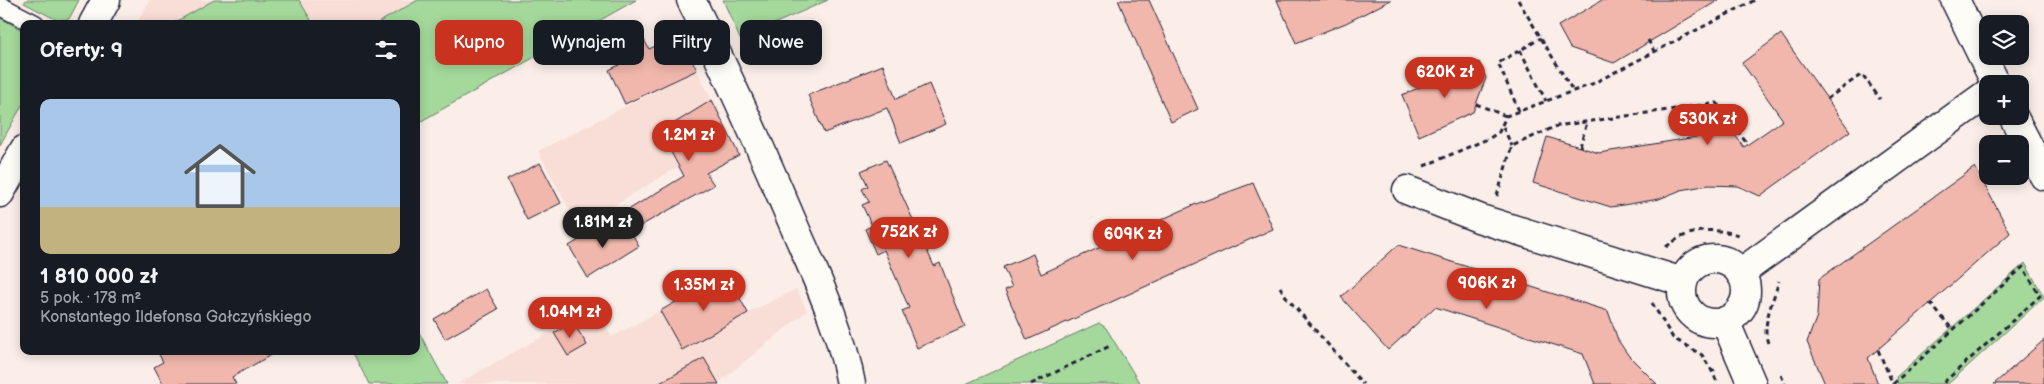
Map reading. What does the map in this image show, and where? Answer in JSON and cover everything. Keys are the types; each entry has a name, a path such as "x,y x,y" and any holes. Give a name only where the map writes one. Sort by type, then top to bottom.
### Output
{"street":[{"path":"95,20 106,0"},
{"path":"691,0 743,105 821,288 837,328 851,384"},
{"path":"1954,0 1992,75"},
{"path":"1740,273 1979,100"},
{"path":"2018,125 2044,176"},
{"path":"0,193 20,157"},
{"path":"1407,190 1481,219 1683,282"},
{"path":"1708,259 1724,260 1733,265 1740,273 1745,283 1745,299 1740,310 1726,321 1708,323 1692,315 1683,299 1683,282 1694,266 1708,259"},
{"path":"1726,321 1752,384"}],"lane":[{"path":"0,6 27,20"}],"path":[{"path":"1518,0 1573,92"},
{"path":"1476,104 1506,116 1573,92 1655,53 1755,0"},
{"path":"1519,111 1498,63 1541,38"},
{"path":"1648,40 1655,53"},
{"path":"1520,50 1546,102"},
{"path":"1827,99 1862,74 1880,99"},
{"path":"1512,146 1557,126 1717,103 1748,145"},
{"path":"1423,166 1490,138 1502,126 1506,116"},
{"path":"1580,147 1587,122"},
{"path":"1494,204 1512,146 1502,126"},
{"path":"1660,251 1672,242 1701,230 1723,230 1749,238"},
{"path":"1878,350 1893,384 2023,267 2040,296 1942,384"},
{"path":"1718,384 1712,372 1770,347 1766,336 1768,322 1782,273"},
{"path":"1280,287 1287,298 1364,384"},
{"path":"1930,303 1953,330"},
{"path":"1031,384 1112,345"}],"shaded area":[{"path":"150,0 418,0 383,20 138,20"},
{"path":"697,70 739,155 706,173 697,155 579,227 538,151"},
{"path":"796,289 807,311 717,384 457,384 595,307 612,337 660,311 682,350"}],"green space":[{"path":"26,0 79,0 69,19 57,20 24,3"},
{"path":"214,0 299,0 311,20 179,20"},
{"path":"418,0 636,0 601,20 533,20 533,58 523,64 523,20 435,20 435,65 521,65 420,122 420,20 383,20"},
{"path":"723,0 828,0 783,20 740,20 740,39"},
{"path":"0,18 20,29 20,109 0,145"},
{"path":"2025,263 2044,297 1948,384 1898,384 1896,377"},
{"path":"1099,323 1106,328 1140,384 966,384"},
{"path":"420,334 447,384 369,384 354,355 420,355"}],"building":[{"path":"1118,0 1149,0 1198,109 1171,122"},
{"path":"1277,0 1391,0 1346,23 1296,43"},
{"path":"1602,0 1719,0 1614,63 1570,48 1558,26"},
{"path":"1781,34 1850,131 1760,196 1738,186 1709,185 1681,190 1659,199 1611,207 1533,183 1547,137 1599,153 1732,131 1744,147 1783,120 1742,63"},
{"path":"644,40 649,49 654,47 654,65 694,65 697,70 625,104 609,70 619,65 644,65"},
{"path":"1479,62 1486,78 1473,112 1419,136 1402,95"},
{"path":"883,65 896,99 929,84 946,124 901,143 887,108 824,133 808,95"},
{"path":"712,100 739,155 706,173 714,185 633,230 623,213 684,176 660,132"},
{"path":"886,160 934,266 940,263 965,327 917,348 902,311 909,308 884,250 876,254 865,229 872,226 862,205 869,202 862,189 868,186 861,171"},
{"path":"540,163 561,203 527,220 507,180"},
{"path":"1975,167 1979,175 1979,185 1985,185 2010,233 1868,358 1878,384 1825,384 1807,342 1817,316 1819,279"},
{"path":"1253,183 1273,229 1027,340 1005,290 1012,287 1003,267 1033,254 1041,274 1196,204"},
{"path":"605,224 611,235 627,225 639,246 588,278 569,246"},
{"path":"1398,245 1608,311 1618,340 1628,355 1657,384 1595,384 1583,354 1435,307 1388,350 1341,297"},
{"path":"726,273 748,313 682,350 660,311"},
{"path":"486,289 498,309 445,339 434,319"},
{"path":"573,322 587,345 568,356 554,333"},
{"path":"2044,340 2044,384 1994,384"},
{"path":"159,355 271,355 232,377 236,384 163,384 154,367 163,362"},
{"path":"704,358 719,384 658,384"}]}
